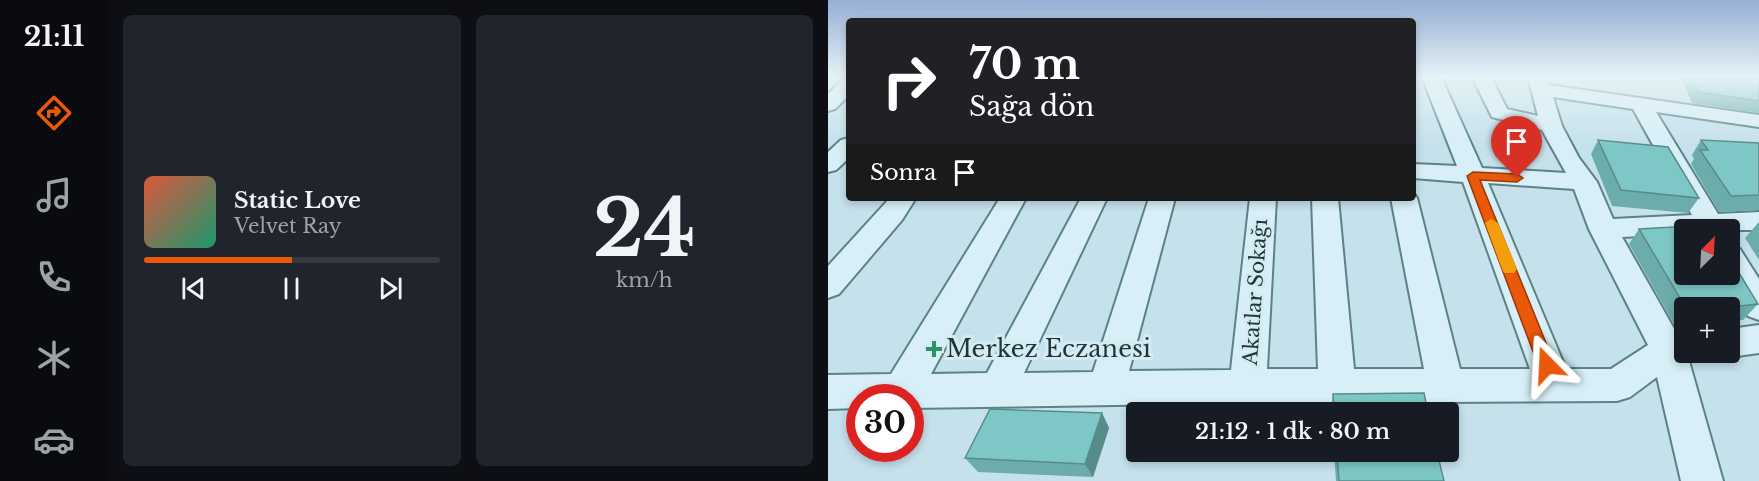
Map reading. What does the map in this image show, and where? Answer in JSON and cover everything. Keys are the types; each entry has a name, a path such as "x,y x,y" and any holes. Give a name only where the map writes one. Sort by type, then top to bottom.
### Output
{"street":[{"path":"1441,99 1555,386"},
{"path":"1492,99 1499,113 1551,126"},
{"path":"1543,99 1551,126 1568,159 1584,182 1603,229 1674,346"},
{"path":"1621,99 1759,121"},
{"path":"1640,103 1708,219"},
{"path":"828,114 846,114"},
{"path":"828,165 846,148"},
{"path":"1416,171 1584,182"},
{"path":"828,286 901,201"},
{"path":"906,384 1011,201"},
{"path":"997,390 1092,201"},
{"path":"1106,389 1161,201"},
{"name":"Akatlar Sokağı","path":"1248,386 1263,201"},
{"path":"1325,201 1336,387"},
{"path":"1405,201 1446,387"},
{"path":"1740,223 1759,221"},
{"path":"1603,229 1674,227"},
{"path":"1740,274 1759,307"},
{"path":"1740,342 1759,339"},
{"path":"924,392 1248,386 1617,385 1674,350"},
{"path":"1679,363 1702,481"},
{"path":"828,392 846,392"}],"building":[{"path":"1598,140 1668,147 1699,198 1621,190"},
{"path":"1701,140 1759,143 1759,195 1731,196 1700,150 1708,150"},
{"path":"1674,227 1674,285 1740,285 1740,274 1758,304 1740,306 1740,297 1679,297 1639,229"},
{"path":"1424,393 1426,402 1333,402 1333,394"},
{"path":"990,409 1102,413 1085,464 965,458"},
{"path":"1338,462 1439,462 1444,481 1339,481"}],"slow traffic":[{"path":"1491,223 1509,269"}],"place":[{"name":"Merkez Eczanesi","path":"934,349"}],"route":[{"path":"1517,178 1473,176 1547,365"}]}
